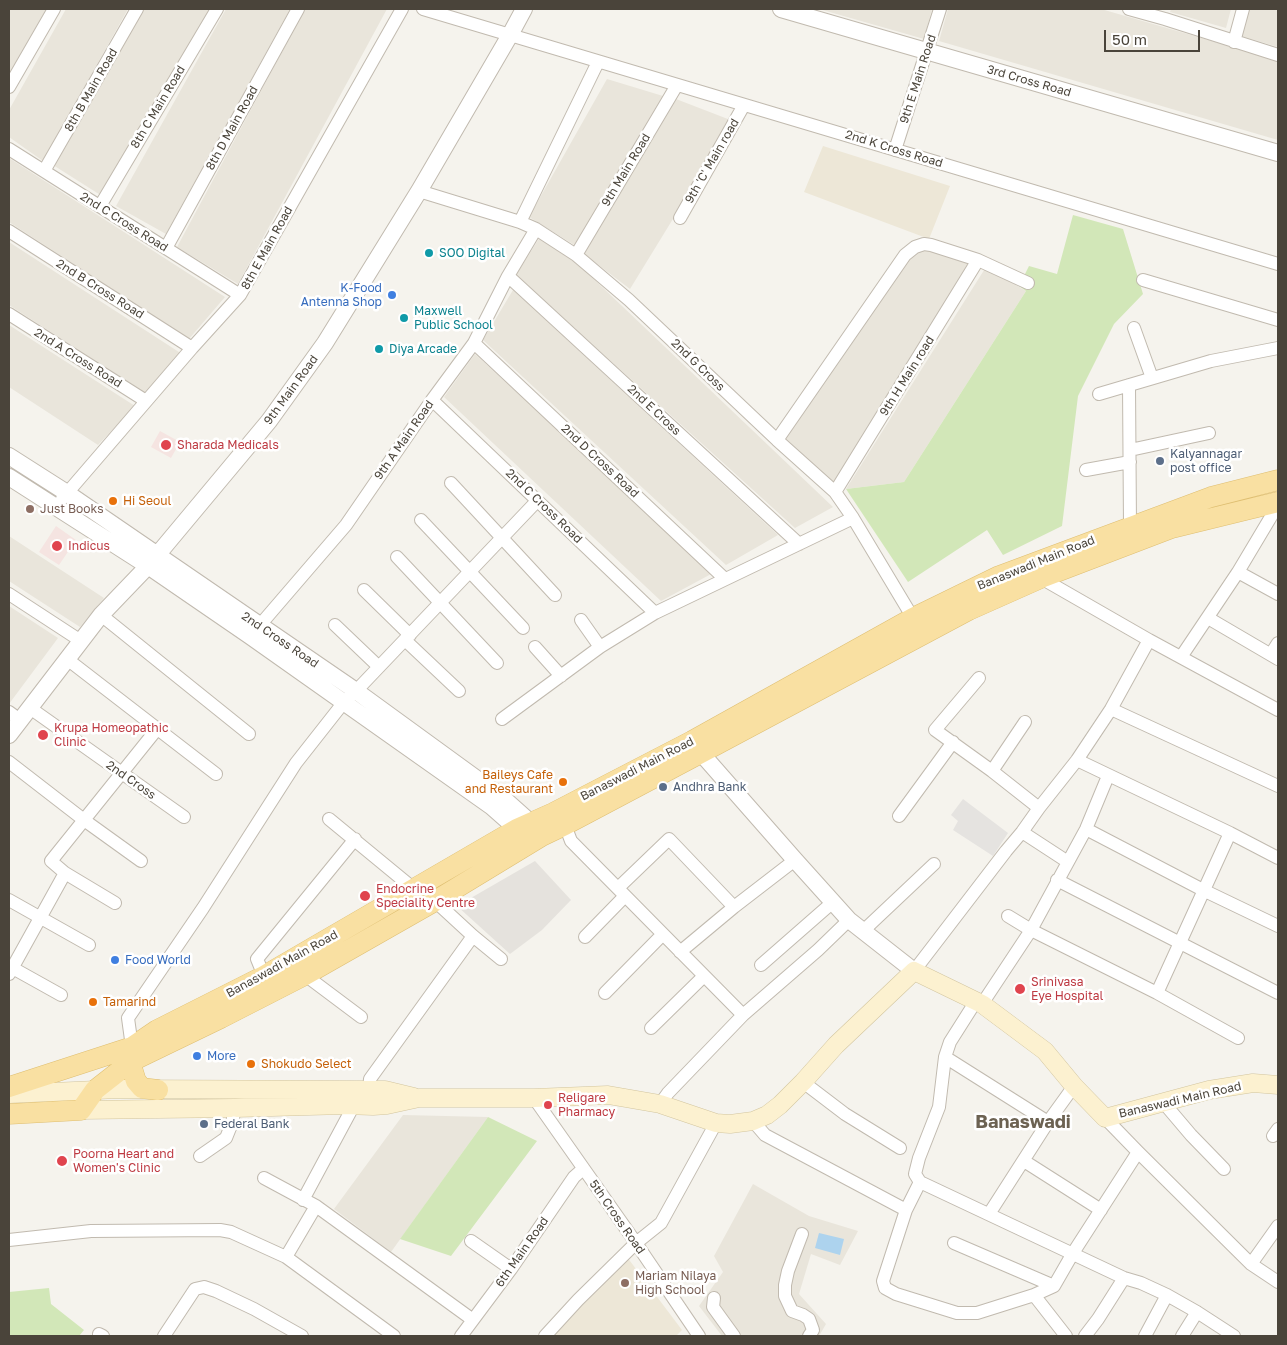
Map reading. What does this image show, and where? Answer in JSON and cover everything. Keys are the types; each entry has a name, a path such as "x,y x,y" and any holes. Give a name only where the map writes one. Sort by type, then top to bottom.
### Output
{"main road":[{"name":"Banaswadi Main Road","path":"81,1110 95,1090 157,1030 264,976 414,889 530,832 701,754 969,610 1038,570 1130,526 1211,497 1278,480"},
{"name":"Banaswadi Main Road","path":"559,819 698,738 913,618 999,576 1038,570 1172,528 1278,504"},
{"name":"Banaswadi Main Road","path":"9,1087 132,1054 221,1018 305,975 435,901 530,832"},
{"name":"Banaswadi Main Road","path":"914,971 979,1003 1045,1051 1074,1086 1105,1118 1209,1090 1253,1083 1278,1085"},
{"path":"9,1094 95,1090 385,1090 419,1098 534,1098 608,1095 660,1104 716,1123 730,1124 753,1121 767,1116 780,1105 836,1045 914,971"},
{"path":"132,1054 132,1068 136,1081 142,1088 158,1090"},
{"path":"9,1114 81,1110 387,1106 419,1098"}],"street":[{"path":"9,86 54,9"},
{"name":"8th B Main Road","path":"44,171 137,9"},
{"name":"8th C Main Road","path":"100,206 217,9"},
{"name":"8th D Main Road","path":"166,248 298,9"},
{"name":"8th E Main Road","path":"56,506 240,295 402,9"},
{"path":"423,9 510,35"},
{"name":"9th Main Road","path":"9,735 20,713 67,660 101,615 153,560 269,421 325,344 419,191 524,9"},
{"name":"3rd Cross Road","path":"781,9 1278,153"},
{"name":"9th E Main Road","path":"895,150 940,9"},
{"path":"1129,9 1167,14 1234,42 1278,55"},
{"path":"1234,42 1243,9"},
{"name":"2nd K Cross Road","path":"510,35 1278,264"},
{"path":"520,222 598,62"},
{"name":"9th Main Road","path":"576,255 677,85"},
{"name":"9th 'C' Main road","path":"680,218 744,105"},
{"name":"2nd C Cross Road","path":"9,149 240,295"},
{"name":"2nd G Cross","path":"419,191 520,222 536,229 576,255 629,300 776,440 836,492 913,618"},
{"name":"9th A Main Road","path":"255,631 346,525 432,400 474,343 508,276 536,229"},
{"name":"2nd B Cross Road","path":"9,231 192,348"},
{"path":"776,440 905,255 915,246 931,245 978,260 1028,283"},
{"name":"9th H Main road","path":"836,492 978,260"},
{"name":"2nd E Cross","path":"508,276 799,544"},
{"path":"1143,280 1278,320"},
{"name":"2nd A Cross Road","path":"9,314 146,401"},
{"path":"1134,328 1152,378"},
{"name":"2nd D Cross Road","path":"474,343 725,580"},
{"path":"1099,394 1210,361 1278,348"},
{"path":"1129,386 1130,526"},
{"name":"2nd C Cross Road","path":"432,400 655,613"},
{"path":"1086,470 1208,433"},
{"name":"2nd Cross Road","path":"9,456 67,493 153,560 350,697 492,807 530,832"},
{"name":"2nd Cross Road","path":"9,477 56,506 153,560"},
{"path":"451,482 555,595"},
{"path":"132,1054 128,1018 203,908 296,763 350,697 538,501"},
{"path":"1181,657 1238,572 1278,504"},
{"path":"502,719 600,647 655,613 853,518"},
{"path":"421,520 524,628"},
{"path":"397,557 497,663"},
{"path":"1038,570 1149,640 1278,710"},
{"path":"1238,572 1278,594"},
{"path":"364,590 459,691"},
{"path":"9,594 82,641"},
{"path":"101,615 249,734"},
{"path":"1208,618 1275,656 1278,643"},
{"path":"581,620 600,647"},
{"path":"335,625 379,667"},
{"path":"701,754 849,920 914,971 1077,760 1111,709 1149,640"},
{"path":"535,647 561,676"},
{"path":"67,660 216,774"},
{"path":"979,678 935,730 1039,808"},
{"path":"1111,709 1278,786"},
{"name":"2nd Cross","path":"20,713 122,773 184,817"},
{"path":"992,771 1025,722"},
{"path":"115,903 65,873 51,860 158,729"},
{"path":"899,816 953,742"},
{"path":"1077,760 1278,858"},
{"path":"9,762 141,861"},
{"path":"1108,776 1086,829 1031,930 950,1042 945,1057 939,1107 919,1158 915,1174 920,1182 1124,1278 1141,1283 1168,1296 1234,1336"},
{"path":"330,819 414,889"},
{"path":"559,819 571,841 744,1016"},
{"path":"1086,829 1203,890 1278,926"},
{"path":"1022,832 1068,862"},
{"path":"1157,993 1230,833"},
{"path":"264,976 257,959 355,839"},
{"path":"585,937 669,839 734,907"},
{"path":"680,952 795,860"},
{"path":"862,931 934,864"},
{"path":"61,995 10,969 41,918 65,873"},
{"path":"1058,880 1278,993"},
{"path":"9,900 89,945"},
{"path":"435,901 501,959"},
{"path":"761,965 833,902"},
{"path":"1008,916 1031,930 1157,993 1238,1038"},
{"path":"660,1104 668,1093 744,1016 849,920"},
{"path":"605,993 663,934"},
{"path":"369,1090 370,1079 473,936"},
{"path":"305,975 362,1017"},
{"path":"651,1028 704,976"},
{"path":"945,1057 1048,1122"},
{"path":"803,1082 845,1114 900,1148"},
{"path":"990,1214 1048,1122 1074,1086"},
{"name":"5th Cross Road","path":"534,1098 636,1243 696,1335"},
{"path":"1163,1102 1224,1170"},
{"path":"303,1200 354,1106"},
{"path":"200,1156 226,1138 235,1108"},
{"path":"1105,1118 1251,1264 1278,1282"},
{"path":"753,1121 765,1135 906,1210"},
{"path":"545,1336 578,1300 636,1243 661,1223 716,1123"},
{"path":"920,1182 906,1210 883,1281 885,1288 896,1294 957,1312 977,1313 1034,1295 1054,1286 1138,1152"},
{"path":"1024,1161 1101,1210"},
{"name":"6th Main Road","path":"461,1336 511,1270 574,1177 583,1169"},
{"path":"264,1178 316,1206 473,1320"},
{"path":"286,1257 316,1206"},
{"path":"1251,1264 1278,1226"},
{"path":"9,1240 91,1231 220,1230 239,1235 286,1257 394,1336"},
{"path":"802,1234 788,1271 785,1296 792,1311 809,1319 813,1330 809,1336"},
{"path":"471,1241 511,1270"},
{"path":"954,1243 1054,1286"},
{"path":"1085,1336 1124,1278"},
{"path":"164,1336 195,1288 204,1287 254,1309 302,1336"},
{"path":"1034,1295 1066,1336"},
{"path":"1145,1336 1168,1296"},
{"path":"714,1298 713,1307 734,1336"},
{"path":"1182,1336 1197,1312"}],"shaded area":[{"path":"9,9 48,9 9,79"},
{"path":"66,9 128,9 43,161 9,137 9,110"},
{"path":"143,9 214,9 102,196 53,165"},
{"path":"226,9 290,9 166,234 116,206"},
{"path":"305,9 387,9 238,284 177,247"},
{"path":"819,9 932,9 924,39"},
{"path":"948,9 1101,9 1278,60 1278,140 939,41"},
{"path":"1171,9 1231,9 1226,28 1170,12"},
{"path":"1249,9 1278,9 1278,47 1241,36"},
{"path":"607,79 663,96 576,246 529,217"},
{"path":"676,99 733,121 630,289 584,254"},
{"path":"823,146 950,186 929,239 804,192"},
{"path":"9,158 225,297 189,339 9,222"},
{"path":"540,237 579,265 833,507 795,528 516,275"},
{"path":"9,242 182,354 147,394 9,305"},
{"path":"923,248 972,263 834,484 783,440 910,257"},
{"path":"986,267 1026,291 904,482 846,489"},
{"path":"513,290 778,535 726,565 483,340"},
{"path":"9,325 135,406 98,445 9,387"},
{"path":"475,354 713,573 661,601 444,397"},
{"name":"Sharada Medicals","path":"160,431 180,442 171,458 151,447"},
{"name":"Indicus","path":"56,526 76,540 59,565 39,552"},
{"path":"9,536 104,598 80,627 9,581"},
{"path":"9,606 58,638 9,704"},
{"path":"963,799 1008,833 993,856 953,830 958,821 951,815"},
{"path":"535,861 571,900 542,930 510,954 457,906"},
{"path":"403,1115 488,1117 391,1252 334,1209"},
{"path":"753,1184 809,1216 858,1231 840,1265 811,1254 799,1294 826,1324 819,1336 722,1336 699,1306 723,1272 714,1256"},
{"name":"Mariam Nilaya High School","path":"627,1257 682,1330 676,1336 552,1336"}],"green space":[{"path":"1073,215 1123,229 1143,294 1114,324 1078,396 1062,526 1003,555 987,530 908,582 846,489 904,482 1026,291 1019,286 1029,266 1057,274"},
{"path":"488,1117 537,1141 451,1256 400,1239"},
{"path":"49,1288 51,1304 84,1330 79,1336 9,1336 9,1292"}],"water":[{"path":"819,1233 844,1239 840,1255 815,1248"}],"place":[{"name":"SOO Digital","path":"429,253"},
{"name":"K-Food Antenna Shop","path":"392,295"},
{"name":"Maxwell Public School","path":"404,318"},
{"name":"Diya Arcade","path":"379,349"},
{"name":"Sharada Medicals","path":"166,445"},
{"name":"Kalyannagar post office","path":"1160,461"},
{"name":"Hi Seoul","path":"113,501"},
{"name":"Just Books","path":"30,509"},
{"name":"Indicus","path":"57,546"},
{"name":"Krupa Homeopathic Clinic","path":"43,735"},
{"name":"Baileys Cafe and Restaurant","path":"563,782"},
{"name":"Andhra Bank","path":"663,787"},
{"name":"Endocrine Speciality Centre","path":"365,896"},
{"name":"Food World","path":"115,960"},
{"name":"Srinivasa Eye Hospital","path":"1020,989"},
{"name":"Tamarind","path":"93,1002"},
{"name":"More","path":"197,1056"},
{"name":"Shokudo Select","path":"251,1064"},
{"name":"Religare Pharmacy","path":"548,1105"},
{"name":"Federal Bank","path":"204,1124"},
{"name":"Poorna Heart and Women's Clinic","path":"62,1161"},
{"name":"Mariam Nilaya High School","path":"625,1283"}],"district":[{"name":"Banaswadi","path":"1023,1122"}]}
